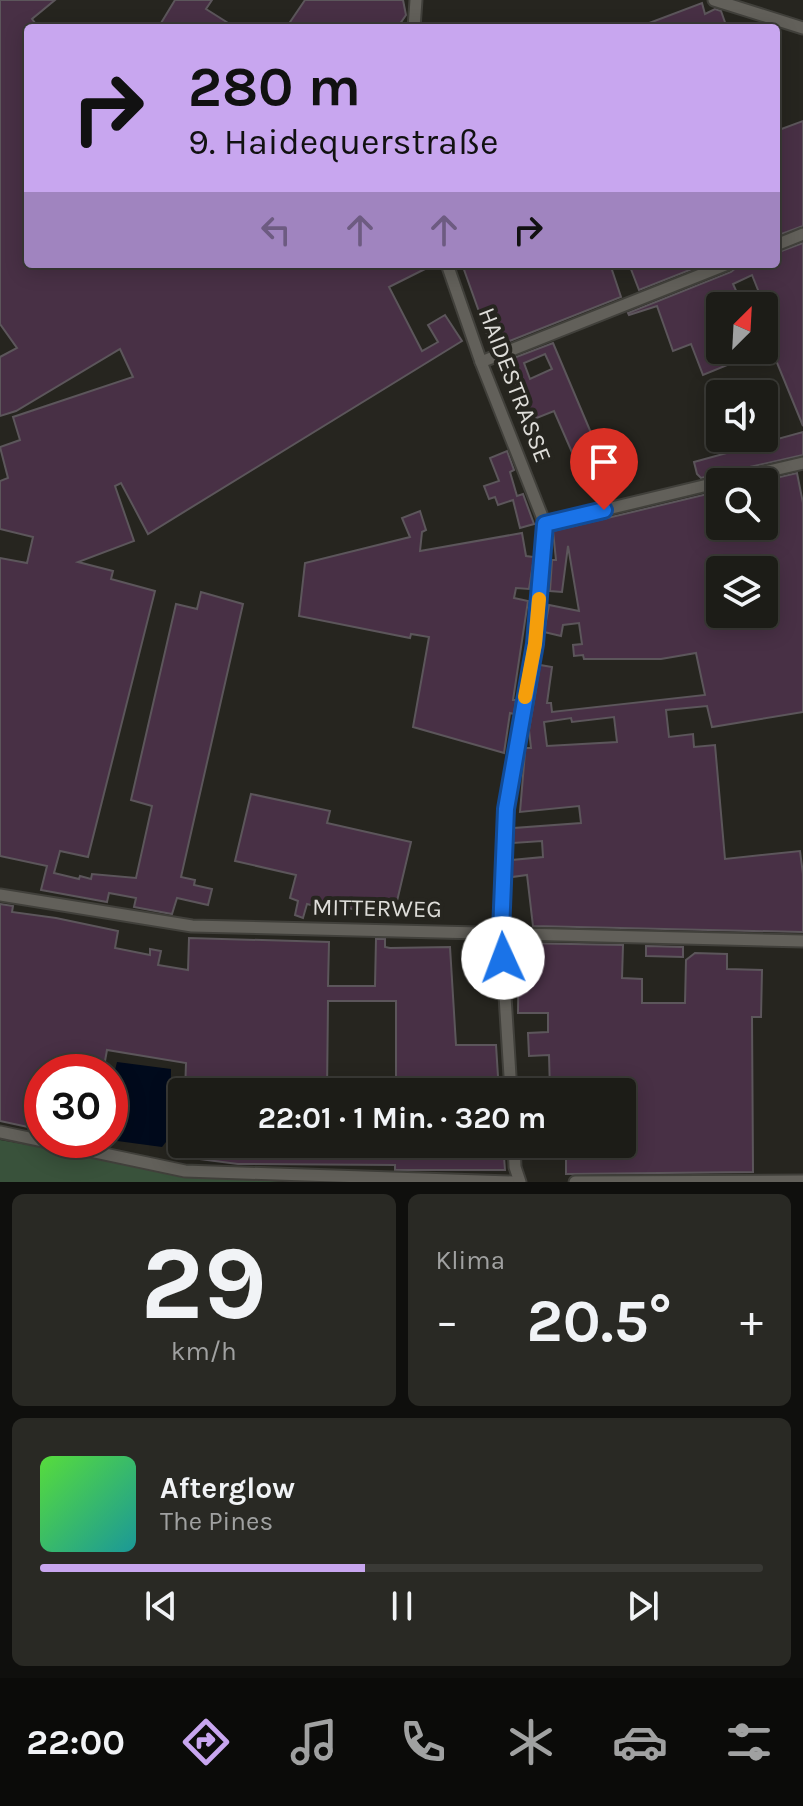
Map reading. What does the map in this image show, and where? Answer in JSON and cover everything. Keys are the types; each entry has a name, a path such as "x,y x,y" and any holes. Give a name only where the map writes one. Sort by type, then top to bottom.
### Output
{"street":[{"path":"414,24 416,0"},
{"path":"714,0 803,28"},
{"path":"780,243 803,234"},
{"name":"HAIDESTRASSE","path":"448,268 481,362 545,524 535,644 506,809 501,932 510,1078"},
{"path":"481,362 718,268"},
{"path":"778,469 803,463"},
{"path":"545,524 706,486"},
{"name":"MITTERWEG","path":"0,895 192,926 803,941"},
{"path":"0,1132 185,1171 513,1182"},
{"path":"515,1158 520,1182"},
{"path":"575,1182 803,1181"}],"green space":[{"path":"0,1140 24,1144 24,1158 102,1158 203,1176 284,1182 0,1182"}],"water":[{"path":"128,1063 171,1069 171,1078 168,1078 168,1140 162,1147 128,1142"}],"building":[{"path":"0,0 55,0 32,19 36,24 24,24 24,268 427,268 389,287 422,351 438,342 428,325 445,315 462,341 148,534 121,483 115,486 134,541 78,562 113,571 111,579 155,591 88,857 60,851 54,873 79,879 80,876 91,879 92,874 136,878 152,806 131,800 176,604 197,609 201,592 243,604 181,877 195,880 194,885 212,889 208,905 177,898 172,914 134,907 136,898 109,893 107,902 41,890 47,866 0,856 0,558 27,563 33,537 0,529 0,481 8,478 0,447 20,440 13,417 133,377 120,349 16,411 0,416 0,357 17,348 0,324"},
{"path":"175,0 212,0 206,9 230,24 160,24"},
{"path":"305,0 403,0 406,15 400,24 289,24"},
{"path":"702,3 705,14 715,9 721,11 726,24 647,24"},
{"path":"803,121 803,226 780,235 780,130"},
{"path":"803,243 803,426 778,364 778,292 759,292 752,275 733,284 737,292 706,292 706,364 730,364 703,375 691,344 673,351 657,306 628,313 736,268 780,268 780,252"},
{"path":"463,268 611,268 621,297 492,348"},
{"path":"631,268 695,268 639,290"},
{"path":"553,343 611,480 588,489 554,411 524,423 510,391 514,390 503,362","holes":["545,354 552,369 530,379 524,363"]},
{"path":"803,432 803,455 745,468 706,468 706,477 701,478 697,474 694,462 730,452 778,452 778,439"},
{"path":"507,451 514,470 510,472 517,496 523,494 534,524 520,528 513,500 498,505 495,497 489,499 484,486 499,481 490,458"},
{"path":"797,473 803,503 803,712 712,727 707,706 666,710 669,737 693,734 694,747 715,745 725,859 800,851 803,932 533,926 527,875 512,877 512,860 543,857 542,841 513,843 514,828 581,823 579,806 520,812 525,748 531,748 529,730 540,665 552,667 547,703 551,703 552,712 705,695 696,653 661,659 584,659 583,655 574,656 573,645 582,644 579,623 563,625 561,636 544,632 549,605 579,611 568,546 562,592 550,591 552,560 556,560 553,531 706,494 706,540 778,540 778,478","holes":["614,717 617,742 547,746 544,722"]},
{"path":"420,511 426,530 422,532 420,551 522,533 526,556 534,557 529,589 516,588 514,598 528,601 513,700 516,700 514,714 510,713 504,753 413,727 429,637 411,634 410,638 299,616 305,563 410,537 402,518"},
{"path":"251,794 330,811 327,823 411,842 393,918 348,908 346,914 307,904 303,918 295,915 298,901 290,898 296,875 235,861"},
{"path":"0,904 13,906 12,912 118,931 115,948 150,955 150,949 161,951 158,965 188,970 189,938 329,942 328,986 375,986 376,939 385,939 385,947 390,948 450,947 456,1045 496,1045 498,1078 396,1078 396,1001 328,1001 327,1078 185,1078 186,1063 107,1050 106,1054 24,1054 24,1126 0,1121"},
{"path":"519,943 623,945 622,978 642,979 642,1003 685,1003 686,960 695,953 727,954 727,969 762,970 761,1017 752,1017 753,1172 566,1174 566,1158 636,1158 636,1078 550,1078 549,1055 529,1056 528,1033 548,1032 548,1013 518,1013"},
{"path":"646,946 683,947 683,957 646,956"},
{"path":"191,1158 504,1158 505,1170 395,1170 395,1165 238,1164"}],"slow traffic":[{"path":"525,697 535,644 539,599"}],"route":[{"path":"503,958 501,932 506,809 535,644 545,524 604,510"}]}
